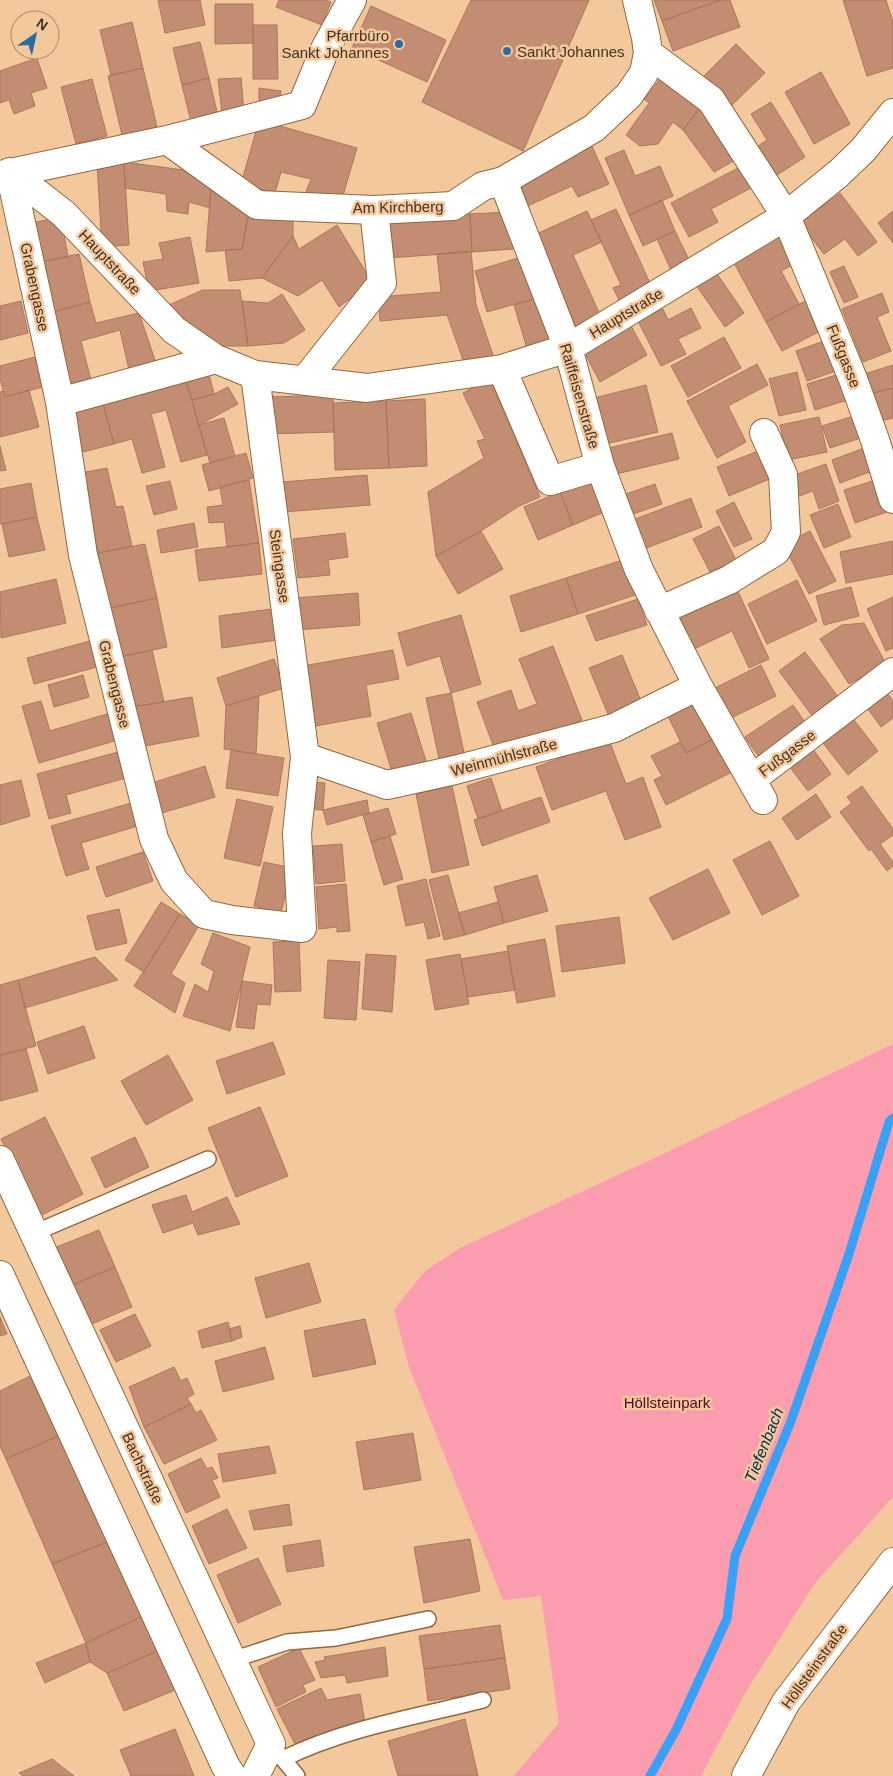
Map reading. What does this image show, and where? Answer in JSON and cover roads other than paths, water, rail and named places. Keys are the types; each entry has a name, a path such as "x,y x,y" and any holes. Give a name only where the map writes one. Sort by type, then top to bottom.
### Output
{"street":[{"path":"5,173 167,140 302,106 325,49 352,0"},
{"name":"Am Kirchberg","path":"167,140 257,205 374,210 453,206 483,186 503,181 594,128 628,95 644,73 648,54 637,0"},
{"path":"648,54 711,100 786,216"},
{"name":"Hauptstraße","path":"5,173 64,214 174,330 216,359 255,375 366,388 502,369 568,348 786,216 857,156 893,113"},
{"name":"Grabengasse","path":"5,173 60,402 83,555 154,839 174,881 204,914 232,920 302,928 297,833 305,757"},
{"name":"Raiffeisenstraße","path":"503,181 568,348 600,466 640,570 698,686 758,790"},
{"path":"305,380 382,283 374,210"},
{"name":"Fußgasse","path":"786,216 853,379 875,440 893,499"},
{"path":"60,402 216,359"},
{"path":"502,369 550,482 600,466"},
{"name":"Steingasse","path":"255,375 305,757"},
{"path":"659,611 729,580 776,551 786,532 783,475 764,433"},
{"name":"Fußgasse","path":"758,790 893,672"},
{"name":"Weinmühlstraße","path":"305,757 387,785 456,770 614,728 698,686"},
{"name":"Bachstraße","path":"0,1160 232,1660 277,1752"},
{"path":"0,1276 225,1766 232,1776"},
{"name":"Höllsteinstraße","path":"746,1776 786,1702 893,1562"},
{"path":"255,1776 277,1752"}],"lane":[{"path":"34,1232 208,1159"},
{"path":"232,1660 287,1642 336,1638 428,1619"},
{"path":"277,1752 303,1749 356,1731 483,1700"},
{"path":"277,1752 297,1776"}],"waterway":[{"name":"Tiefenbach","path":"650,1776 676,1730 727,1619 735,1556 791,1421 849,1254 889,1122 893,1118"}],"place":[{"name":"Pfarrbüro Sankt Johannes","path":"399,44"},
{"name":"Sankt Johannes","path":"507,51"}],"park label":[{"name":"Höllsteinpark","path":"667,1402"}]}
